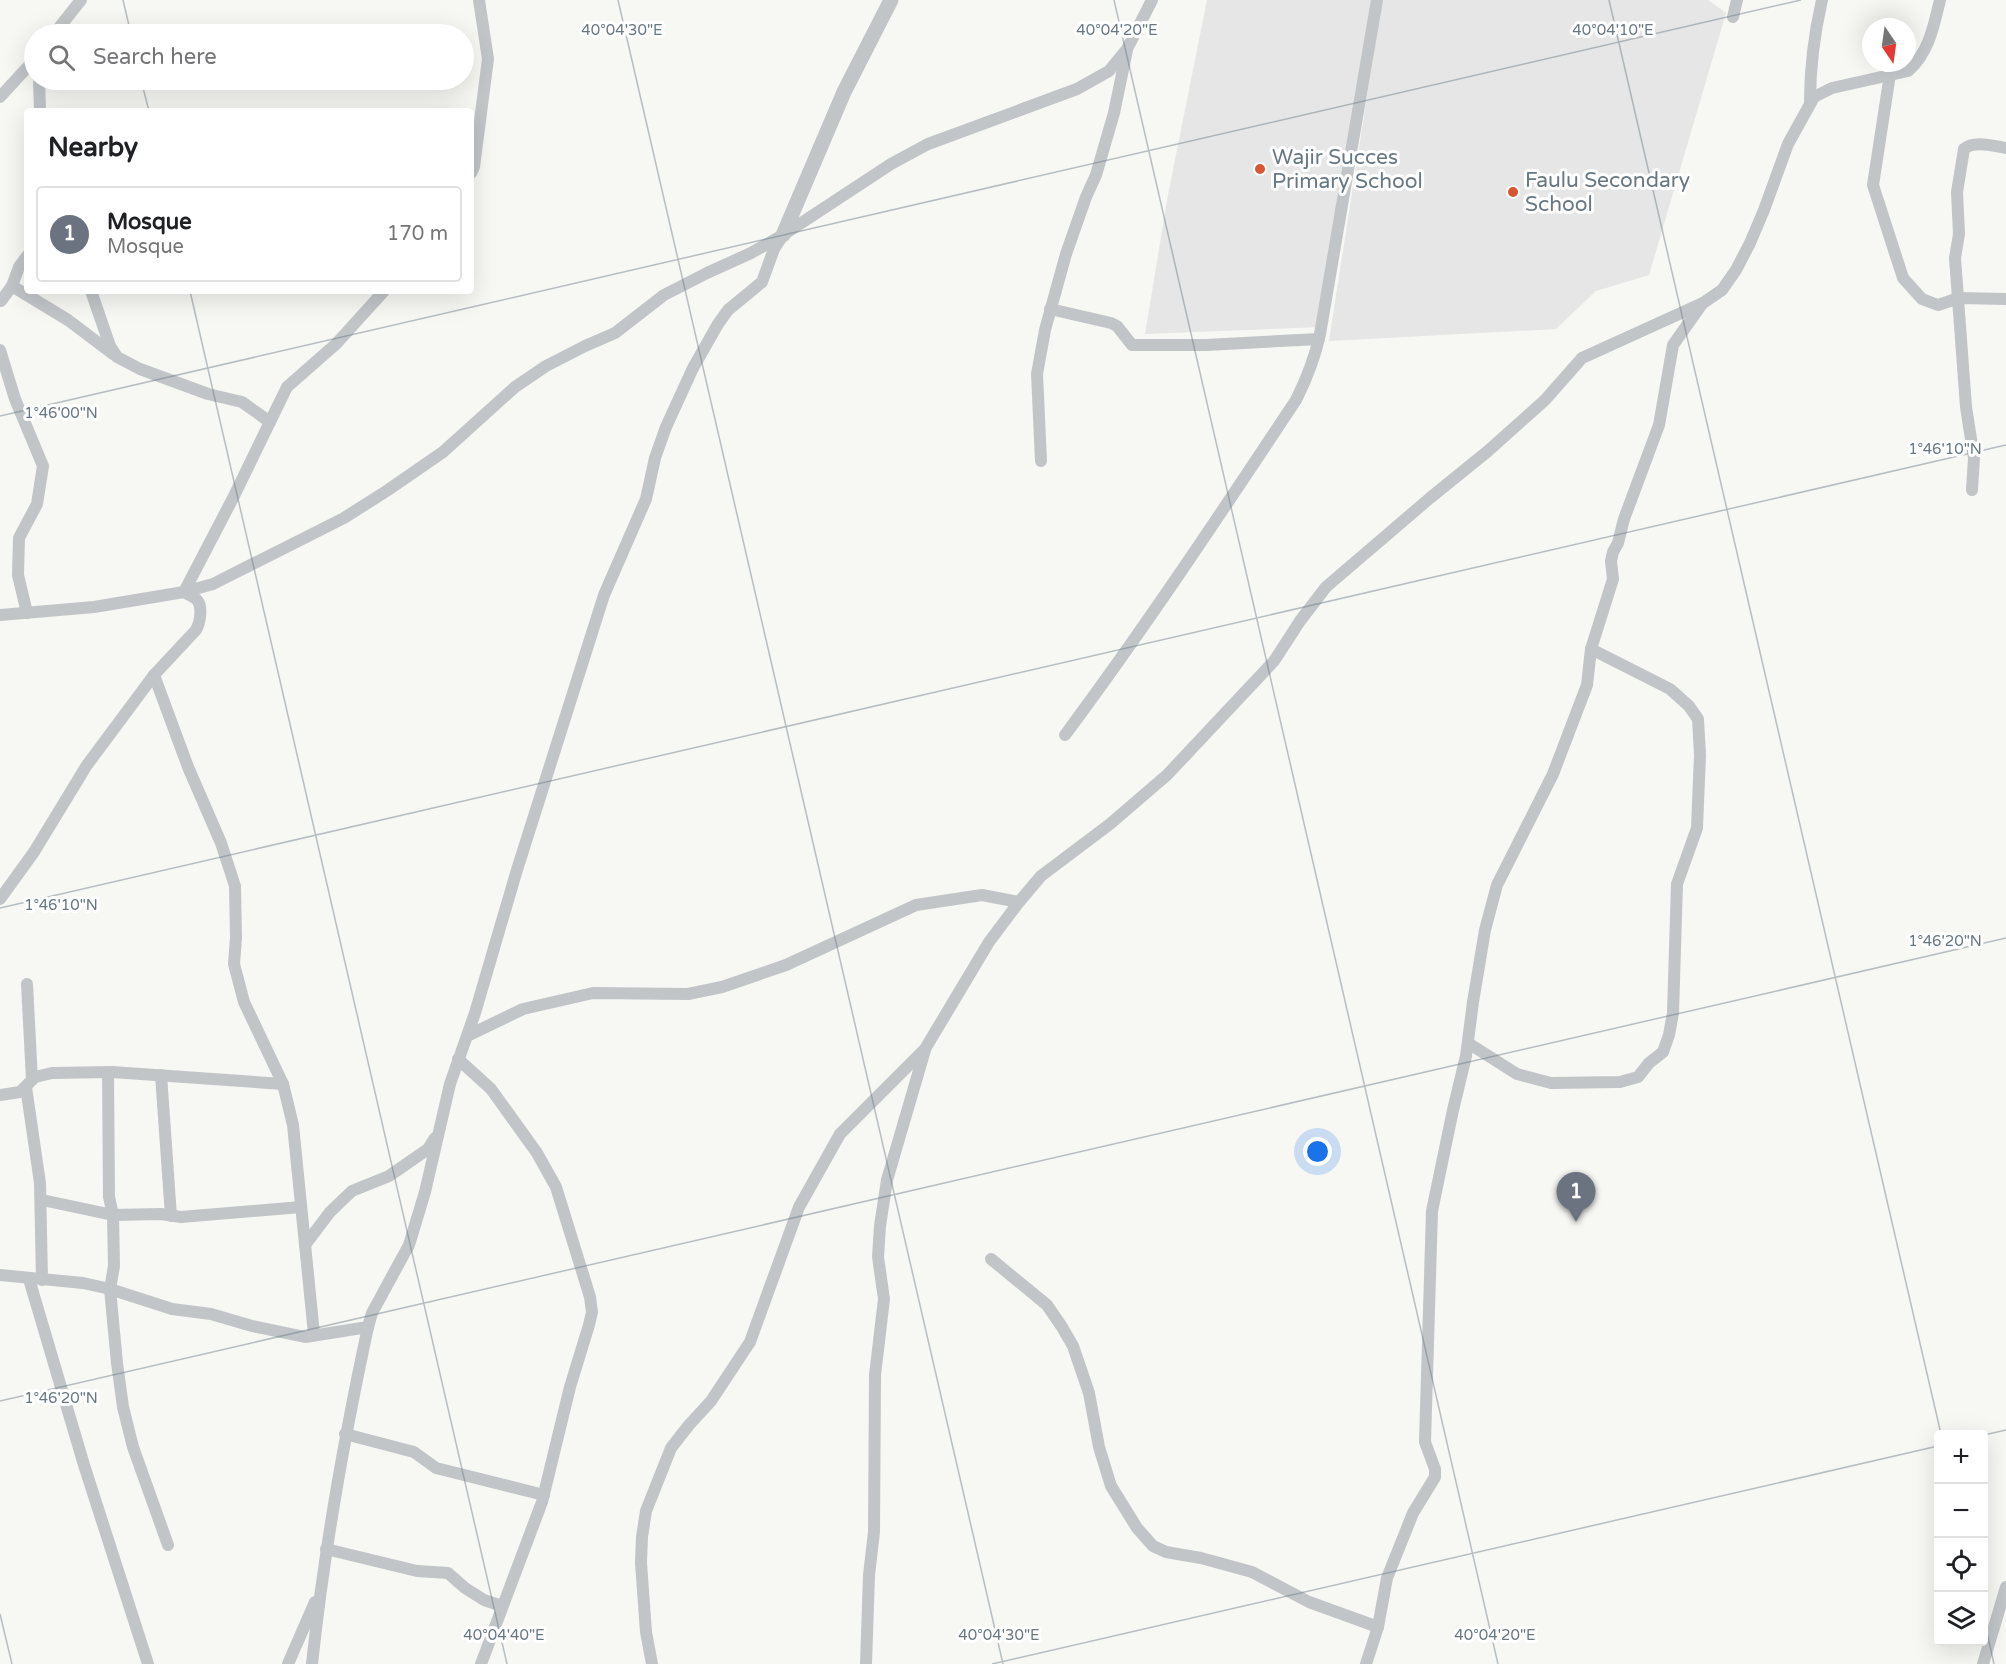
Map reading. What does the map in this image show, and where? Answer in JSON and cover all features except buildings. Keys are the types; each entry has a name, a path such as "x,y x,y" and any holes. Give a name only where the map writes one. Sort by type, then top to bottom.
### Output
{"street":[{"path":"62,24 81,0"},
{"path":"474,167 488,60 479,0"},
{"path":"312,1664 326,1549 345,1434 372,1312 409,1245 425,1192 450,1084 467,1036 603,595 646,499 655,458 666,427 693,368 728,310 762,282 774,249 783,235 844,92 891,0"},
{"path":"0,615 94,607 213,584 344,518 443,452 515,387 546,366 615,333 664,295 783,235 891,164 928,144 1077,89 1109,71 1127,49 1152,0"},
{"path":"1065,735 1125,654 1296,400 1309,375 1319,339 1377,0"},
{"path":"1733,17 1737,0"},
{"path":"1810,102 1812,49 1822,0"},
{"path":"652,1664 646,1632 641,1563 642,1537 646,1511 671,1448 711,1401 750,1342 799,1207 840,1134 925,1049 989,942 1019,902 1041,876 1110,824 1167,775 1274,661 1326,587 1488,451 1545,400 1582,358 1703,303 1722,290 1736,270 1764,210 1788,144 1810,102 1826,90 1890,74 1901,74 1915,65 1929,42 1940,0"},
{"path":"1041,461 1037,374 1050,309 1066,254 1096,175 1114,113 1127,49"},
{"path":"0,97 24,71"},
{"path":"1890,74 1873,185 1903,278 1922,300 1938,305 1959,298 2006,299"},
{"path":"39,90 40,108"},
{"path":"1972,490 1974,458 1966,407 1955,258 1959,234 1957,192 1964,149 1972,144 2006,148"},
{"path":"0,299 12,286 24,260"},
{"path":"12,286 24,293"},
{"path":"25,294 68,320 117,357 140,369 198,390 242,402 270,422"},
{"path":"93,294 110,346 117,357"},
{"path":"184,591 233,498 287,387 336,344 381,294"},
{"path":"1366,1664 1378,1627 1387,1578 1413,1514 1435,1477 1435,1469 1425,1442 1432,1211 1468,1043 1485,930 1497,885 1553,774 1587,685 1591,649 1613,579 1611,561 1613,552 1659,425 1673,345 1703,303"},
{"path":"1050,309 1111,323 1117,326 1128,343 1132,345 1206,345 1319,339"},
{"path":"0,350 15,399 43,466 37,504 19,538 18,575 27,613"},
{"path":"0,899 34,852 87,765 154,675 196,630 199,624 200,606 197,600 184,591"},
{"path":"1468,1043 1517,1074 1551,1083 1620,1082 1638,1077 1649,1063 1663,1052 1669,1035 1673,1013 1677,884 1697,828 1700,755 1698,719 1689,706 1670,689 1591,649"},
{"path":"154,675 235,886 234,964 244,1002 283,1084 293,1125 314,1334"},
{"path":"467,1036 523,1009 593,993 688,994 722,987 786,964 916,905 982,895 1019,902"},
{"path":"27,984 29,1084 42,1200 42,1280"},
{"path":"866,1664 869,1575 874,1532 875,1375 884,1299 878,1257 880,1226 887,1180 925,1049"},
{"path":"458,1059 491,1089 537,1153 556,1187 590,1297 592,1312 570,1386 544,1495 481,1664"},
{"path":"0,1095 11,1095 29,1084 35,1077 52,1073 108,1072 283,1084"},
{"path":"108,1072 109,1197 113,1215 114,1266 110,1289 123,1407 133,1447 168,1545"},
{"path":"161,1075 171,1216"},
{"path":"305,1245 330,1212 352,1191 389,1176 428,1149 441,1124"},
{"path":"42,1200 113,1215 161,1214 171,1216 301,1207"},
{"path":"991,1259 1047,1305 1062,1327 1072,1346 1089,1393 1099,1447 1111,1486 1137,1528 1153,1546 1166,1552 1201,1558 1252,1572 1309,1602 1378,1627"},
{"path":"0,1275 83,1283 110,1289 172,1309 211,1314 252,1326 305,1337 368,1327"},
{"path":"29,1279 84,1465 148,1664"},
{"path":"345,1434 414,1452 436,1468 544,1495"},
{"path":"326,1549 417,1571 448,1574 484,1600 502,1606"},
{"path":"1983,1664 2006,1587"},
{"path":"288,1664 320,1592"}],"shaded area":[{"name":"Wajir Succes Primary School","path":"1207,0 1375,0 1320,327 1145,334 1168,195"},
{"name":"Faulu Secondary School","path":"1382,0 1708,0 1726,13 1649,275 1596,291 1556,329 1329,341"}],"place":[{"name":"Wajir Succes Primary School","path":"1260,169"},
{"name":"Faulu Secondary School","path":"1513,192"},
{"name":"Mosque","path":"1576,1222"}]}
